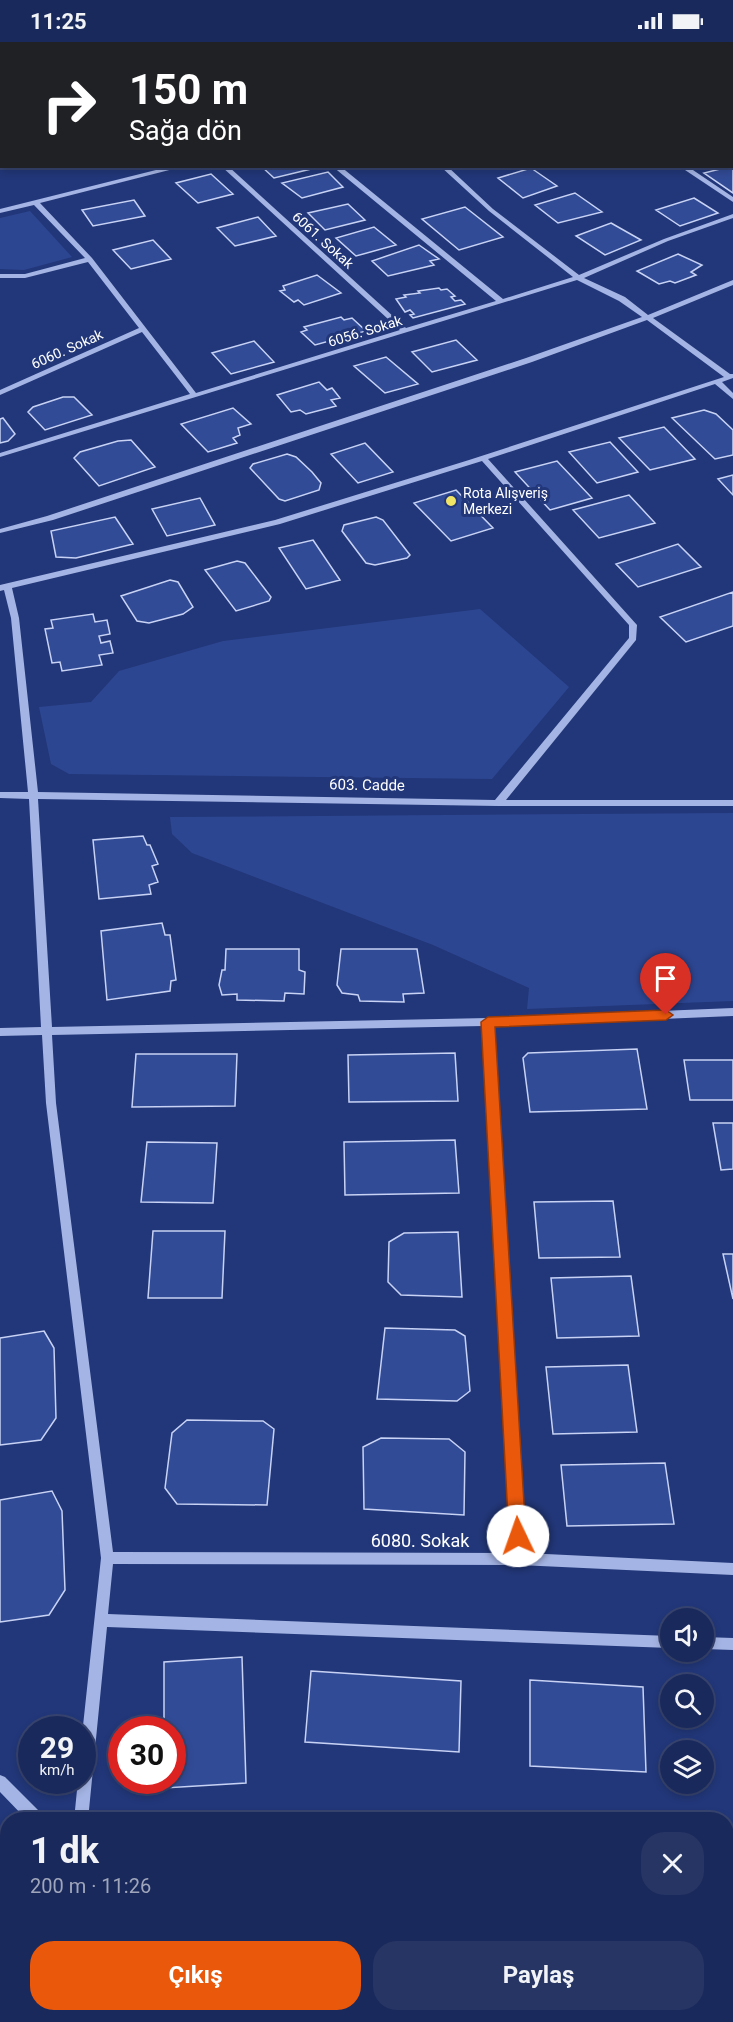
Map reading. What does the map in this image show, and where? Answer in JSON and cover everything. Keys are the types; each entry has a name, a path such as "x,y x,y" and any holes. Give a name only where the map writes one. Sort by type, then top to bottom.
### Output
{"street":[{"path":"0,211 174,168"},
{"name":"6061. Sokak","path":"226,168 405,331"},
{"path":"337,168 501,301"},
{"path":"445,168 491,210 578,278 622,299 731,376"},
{"path":"685,168 733,200"},
{"path":"35,202 90,259 195,396"},
{"name":"6056. Sokak","path":"0,455 578,278 666,240 733,216"},
{"path":"0,276 26,276 90,259"},
{"path":"0,531 160,482 647,318 733,282"},
{"name":"6060. Sokak","path":"0,393 144,329"},
{"path":"82,1812 107,1558 51,1102 33,794 15,618 4,587 277,522 483,458 731,376"},
{"path":"716,381 733,397"},
{"path":"483,458 633,624 633,638 498,803"},
{"name":"603. Cadde","path":"0,795 498,803 733,803"},
{"path":"0,1032 488,1022 733,1012"},
{"path":"488,1022 519,1559"},
{"name":"6080. Sokak","path":"107,1558 519,1559 733,1569"},
{"path":"101,1620 660,1642"},
{"path":"714,1643 733,1644"},
{"path":"0,1782 30,1812"}],"shaded area":[{"path":"30,211 72,257 24,270 0,269 0,218"},
{"path":"480,609 569,687 492,779 69,774 51,764 39,707 91,702 119,671 223,641"},
{"path":"733,813 733,1001 527,1009 529,988 433,945 192,853 172,834 170,817"}],"building":[{"path":"263,168 311,169 274,178"},
{"path":"531,168 557,186 523,198 498,178"},
{"path":"733,168 733,193 704,173"},
{"path":"328,172 343,187 302,198 282,183"},
{"path":"211,174 233,194 198,203 176,183"},
{"path":"575,193 602,212 558,223 535,205"},
{"path":"694,198 718,213 680,226 656,210"},
{"path":"134,200 145,216 93,226 82,210"},
{"path":"348,204 365,220 325,230 308,213"},
{"path":"465,207 503,237 459,250 422,219"},
{"path":"258,217 276,236 235,246 217,228"},
{"path":"611,223 641,240 605,255 576,236"},
{"path":"374,227 396,245 356,256 336,238"},
{"path":"153,240 171,259 131,269 113,250"},
{"path":"419,245 439,259 430,261 434,265 388,276 372,261"},
{"path":"678,254 702,265 691,272 696,275 675,283 670,281 659,284 637,271"},
{"path":"317,275 341,293 304,305 298,300 294,302 280,291 285,290 283,286"},
{"path":"447,289 455,296 451,297 455,301 461,300 465,304 413,318 410,315 414,314 410,310 405,312 396,299 406,297 404,295 420,293 418,291"},
{"path":"341,317 344,320 352,318 366,331 315,345 301,332 307,330 304,327"},
{"path":"456,340 477,360 432,372 412,352"},
{"path":"254,341 274,362 231,374 212,353"},
{"path":"386,357 418,384 385,393 354,366"},
{"path":"319,382 327,390 332,388 340,398 331,400 336,406 306,414 300,410 291,412 277,395"},
{"path":"63,397 74,397 92,415 45,430 28,412 33,407"},
{"path":"233,408 251,424 238,428 240,435 233,438 237,443 208,452 181,424"},
{"path":"704,410 716,414 733,430 733,455 715,459 672,418"},
{"path":"3,418 15,434 8,441 0,443 0,419"},
{"path":"664,427 695,459 650,470 619,438"},
{"path":"131,440 155,467 99,486 74,458 80,452 118,441"},
{"path":"610,442 638,472 597,483 569,452"},
{"path":"365,443 393,472 358,483 331,454"},
{"path":"287,454 296,457 312,472 321,483 319,490 285,501 279,499 250,468 253,464"},
{"path":"557,461 592,498 550,510 515,472"},
{"path":"733,475 733,495 718,479"},
{"path":"456,490 493,528 451,541 414,503"},
{"path":"629,495 655,523 599,538 573,510"},
{"path":"200,498 215,525 167,536 152,509"},
{"path":"115,517 133,544 76,558 56,557 51,531"},
{"path":"376,517 383,520 410,555 407,558 375,565 366,563 342,531 344,525"},
{"path":"313,540 340,580 306,589 279,548"},
{"path":"678,544 701,567 638,587 616,564"},
{"path":"237,561 245,563 271,597 269,601 236,611 205,570"},
{"path":"170,580 178,582 193,607 183,614 149,623 137,621 121,596"},
{"path":"733,592 733,626 686,642 660,617"},
{"path":"93,614 95,622 107,620 110,634 99,636 101,643 110,641 113,653 99,655 102,665 62,671 60,662 52,663 45,629 53,628 51,620"},
{"path":"143,836 147,845 150,845 158,864 152,866 158,882 149,885 151,894 99,899 93,840"},
{"path":"162,923 165,935 170,935 176,980 171,981 170,991 107,1000 101,931"},
{"path":"226,949 299,949 299,970 305,972 304,994 285,993 284,1001 237,1000 237,994 222,995 219,985 222,970 225,970"},
{"path":"341,949 417,949 424,993 403,994 404,1002 360,1001 358,995 342,993 337,985"},
{"path":"637,1049 647,1109 530,1112 523,1058 528,1053"},
{"path":"455,1053 458,1101 349,1102 348,1055"},
{"path":"136,1054 237,1054 235,1106 132,1107"},
{"path":"684,1060 733,1060 733,1100 690,1100"},
{"path":"713,1123 733,1123 733,1169 721,1170"},
{"path":"455,1140 459,1193 345,1195 344,1142"},
{"path":"147,1142 217,1143 213,1203 141,1202"},
{"path":"613,1201 620,1257 539,1258 534,1202"},
{"path":"153,1231 225,1231 222,1298 148,1298"},
{"path":"458,1232 462,1297 401,1295 388,1282 389,1242 404,1233"},
{"path":"723,1254 733,1254 733,1299"},
{"path":"631,1276 639,1336 557,1338 551,1278"},
{"path":"385,1328 455,1330 465,1336 470,1391 457,1401 377,1399"},
{"path":"44,1331 54,1348 56,1418 41,1440 0,1445 0,1338"},
{"path":"628,1365 637,1432 553,1434 546,1367"},
{"path":"187,1420 263,1421 274,1429 267,1505 177,1504 165,1488 172,1433"},
{"path":"381,1438 449,1439 465,1452 464,1515 364,1509 363,1447"},
{"path":"665,1463 674,1524 567,1526 561,1465"},
{"path":"52,1491 62,1511 65,1590 49,1615 0,1622 0,1500"},
{"path":"242,1657 246,1783 186,1787 186,1716 164,1716 164,1662"},
{"path":"311,1671 461,1681 459,1752 305,1742"},
{"path":"530,1680 643,1687 646,1772 530,1766"}],"place":[{"name":"Rota Alışveriş Merkezi","path":"451,501"}],"route":[{"path":"518,1536 488,1022 666,1015"}]}
